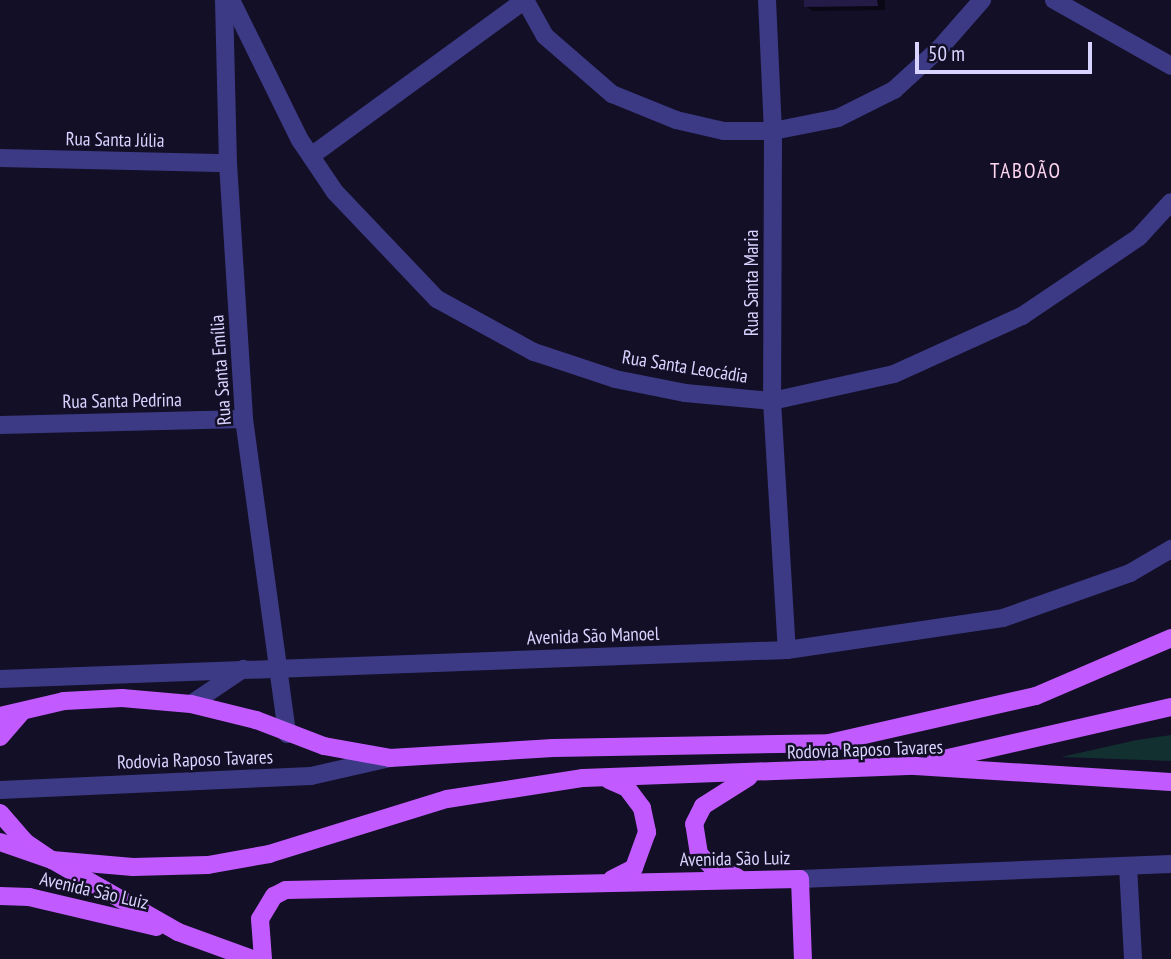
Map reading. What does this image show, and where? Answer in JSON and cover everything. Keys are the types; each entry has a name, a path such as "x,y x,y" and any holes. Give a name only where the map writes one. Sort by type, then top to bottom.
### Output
{"main road":[{"name":"Rodovia Raposo Tavares","path":"0,716 64,701 122,698 191,704 256,720 286,734 390,758 615,748 829,743 893,731 1037,696 1171,638"},
{"path":"915,766 1171,707"},
{"path":"0,737 22,712"},
{"name":"Rodovia Raposo Tavares","path":"52,860 133,867 220,863 269,855 447,799 560,779 753,775 915,766 1171,782"},
{"path":"743,880 712,867 699,854 694,824 703,806 753,775"},
{"path":"603,882 634,867 647,832 642,808 627,788 606,778"},
{"path":"0,813 25,842 52,860 178,932 252,959"},
{"path":"0,842 52,860"},
{"path":"800,879 803,959"},
{"name":"Avenida São Luiz","path":"263,959 260,919 265,906 274,896 299,888 800,879"},
{"name":"Avenida São Luiz","path":"0,896 29,897 178,932"}],"street":[{"name":"Rua Santa Emília","path":"224,0 228,163 244,419 275,668 286,734"},
{"name":"Rua Santa Leocádia","path":"231,0 311,156 335,192 437,299 534,352 615,379 685,393 772,401 894,374 1022,316 1139,237 1171,202"},
{"path":"311,156 525,0 545,36 612,94 676,120 724,131 773,131 838,118 894,90 982,0"},
{"name":"Rua Santa Maria","path":"767,0 773,131 772,401 787,650"},
{"path":"1054,0 1171,66"},
{"name":"Rua Santa Júlia","path":"0,158 228,163"},
{"name":"Rua Santa Pedrina","path":"0,425 244,419"},
{"name":"Avenida São Manoel","path":"0,678 787,650 1003,618 1129,573 1171,549"},
{"path":"191,704 243,669"},
{"name":"Rodovia Raposo Tavares","path":"0,790 311,776 390,758"},
{"name":"Avenida São Luiz","path":"800,879 1171,864"},
{"path":"1128,866 1133,959"}],"green space":[{"path":"1171,735 1171,761 1061,757 1137,740"}],"building":[{"path":"804,0 877,0 878,6 804,7"}],"district":[{"name":"TABOÃO","path":"1026,171"}]}
